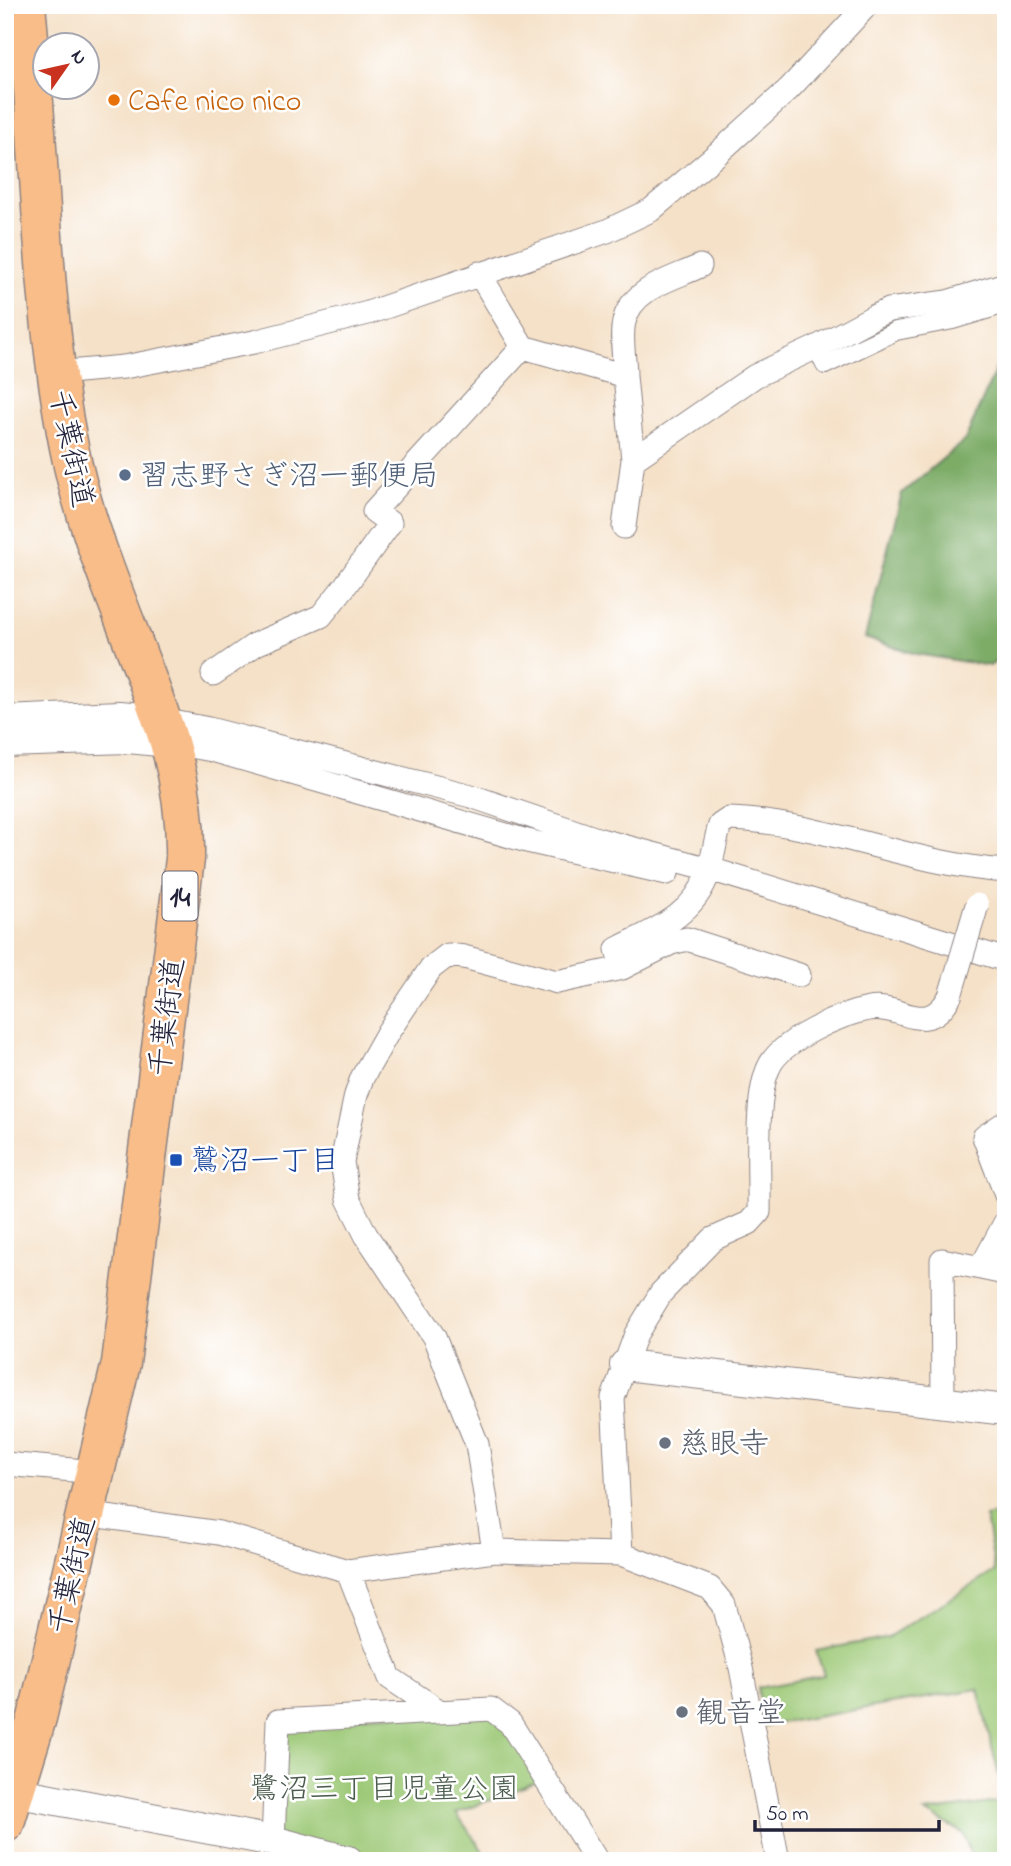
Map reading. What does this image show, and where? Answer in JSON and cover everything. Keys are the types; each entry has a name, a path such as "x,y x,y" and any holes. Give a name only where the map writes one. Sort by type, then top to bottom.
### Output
{"highway":[{"name":"千葉街道","path":"10,1807 37,1718 121,1363 185,859 179,778 166,731 82,504 69,447 57,373 18,51 26,5"}],"street":[{"path":"57,373 124,367 254,342 368,313 479,273 607,232 651,210 789,89 867,5"},
{"path":"624,527 632,460 625,376 624,322 631,305 639,295 700,266"},
{"path":"479,273 523,347 625,376"},
{"path":"632,460 755,376 875,316 889,310 947,302 1006,284"},
{"path":"817,347 825,365 896,331 953,320 1006,304"},
{"path":"213,674 256,644 321,616 390,523 374,511 523,347"},
{"path":"5,721 120,716 166,731"},
{"path":"5,742 128,738 166,731 209,729 471,796 1006,973"},
{"path":"621,1555 613,1398 636,1334 661,1293 713,1239 749,1223 759,1212 761,1093 769,1066 780,1052 808,1033 871,1008 912,1018 928,1016 943,1009 950,996 977,905 996,871 815,830 729,819 720,825 707,876 698,898 674,920 617,949 622,968"},
{"path":"707,876 1006,960"},
{"path":"494,1551 477,1444 434,1337 366,1236 348,1199 342,1162 362,1078 388,1032 431,968 448,955 557,982 622,968 671,943 687,939 799,975"},
{"path":"1006,1122 984,1137 1006,1195"},
{"path":"981,1268 1006,1221"},
{"path":"943,1401 942,1260 1000,1272 1006,1276"},
{"path":"625,1365 1006,1410"},
{"path":"5,1464 96,1472"},
{"path":"85,1514 219,1534 348,1571 494,1551 621,1555 709,1588 724,1605 741,1668 778,1861"},
{"path":"348,1571 390,1678 439,1711"},
{"path":"273,1842 278,1721 491,1709 510,1723 597,1861"},
{"path":"10,1807 273,1842 348,1861"}],"green space":[{"path":"1006,322 1006,654 990,666 916,654 865,638 902,493 965,440 1003,353"},
{"path":"1006,1511 1006,1861 973,1861 963,1833 925,1812 1005,1801 978,1689 763,1726 758,1688 824,1675 816,1651 888,1637 995,1571 986,1517"},
{"name":"鷺沼三丁目児童公園","path":"491,1709 544,1779 456,1813 490,1861 348,1861 273,1841 278,1721"}],"place":[{"name":"Cafe nico nico","path":"114,100"},
{"name":"習志野さぎ沼一郵便局","path":"125,475"},
{"name":"鷲沼一丁目","path":"176,1160"},
{"name":"慈眼寺","path":"665,1443"},
{"name":"観音堂","path":"682,1712"}]}
